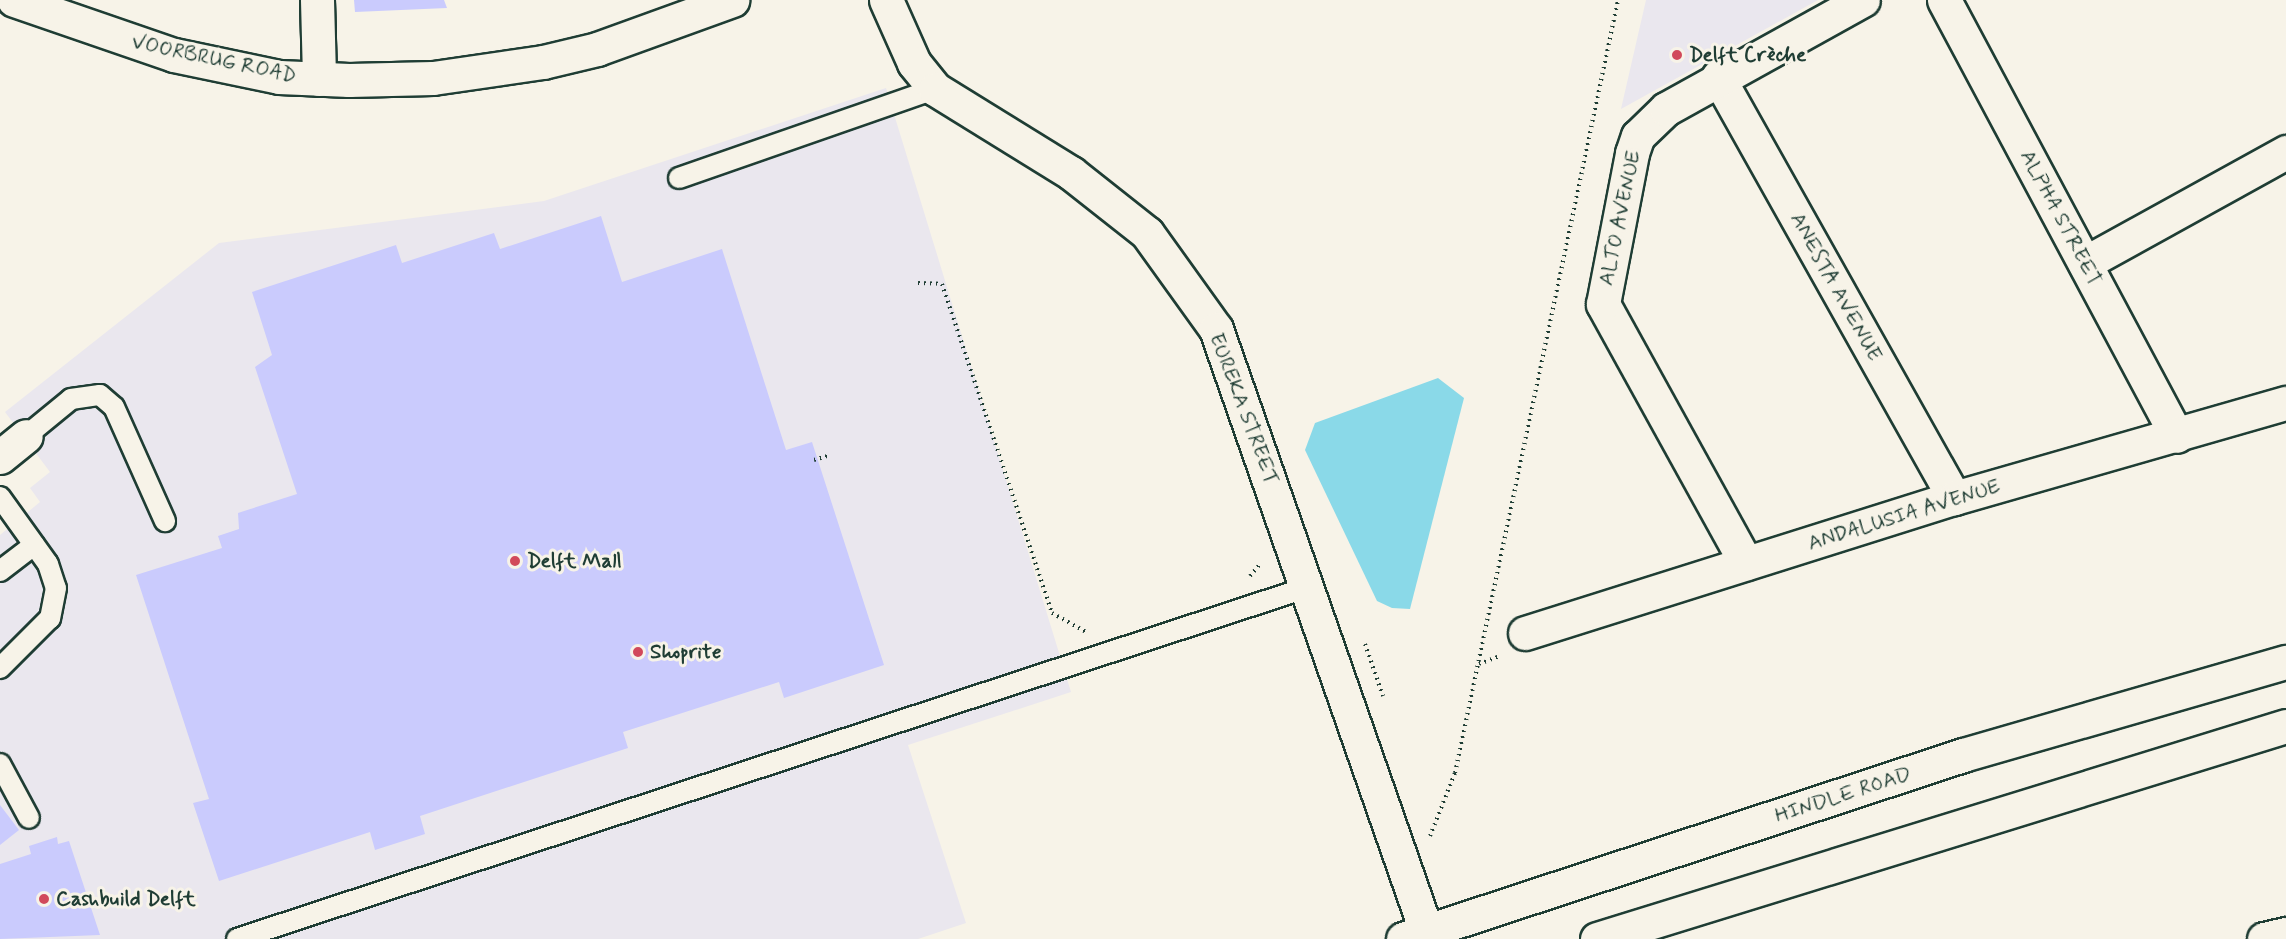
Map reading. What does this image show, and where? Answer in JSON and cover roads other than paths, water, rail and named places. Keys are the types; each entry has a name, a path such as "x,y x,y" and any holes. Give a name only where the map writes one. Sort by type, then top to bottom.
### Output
{"street":[{"name":"VOORBRUG ROAD","path":"15,0 158,51 279,77 319,79 433,78 543,62 597,49 732,0"},
{"path":"317,0 319,79"},
{"name":"EUREKA STREET","path":"886,0 914,63 935,89 1107,199 1147,233 1178,270 1215,329 1308,587 1419,936"},
{"name":"ALTO AVENUE","path":"1746,563 1603,304 1638,136 1666,109 1718,77 1863,0"},
{"name":"ALPHA STREET","path":"1944,0 2177,436"},
{"name":"ANESTA AVENUE","path":"1718,77 1954,498"},
{"path":"2085,263 2286,152"},
{"name":"ANDALUSIA AVENUE","path":"1525,633 1954,498 2286,403"},
{"path":"0,457 26,436"},
{"name":"HINDLE ROAD","path":"1419,936 1963,755 2286,662"},
{"path":"1597,939 2286,726"},
{"path":"2264,939 2286,934"}],"lane":[{"path":"679,178 935,89"},
{"path":"26,436 71,399 100,395 114,407 165,520"},
{"path":"0,497 53,575 56,601 40,632 0,668"},
{"path":"0,572 34,545"},
{"path":"237,939 1308,587"},
{"path":"0,764 29,818"}],"water":[{"path":"1438,378 1464,398 1410,609 1392,608 1377,601 1305,450 1315,423"}],"place":[{"name":"Delft Crèche","path":"1677,55"},
{"name":"Delft Mall","path":"515,561"},
{"name":"Shoprite","path":"638,652"},
{"name":"Cashbuild Delft","path":"44,899"}]}
